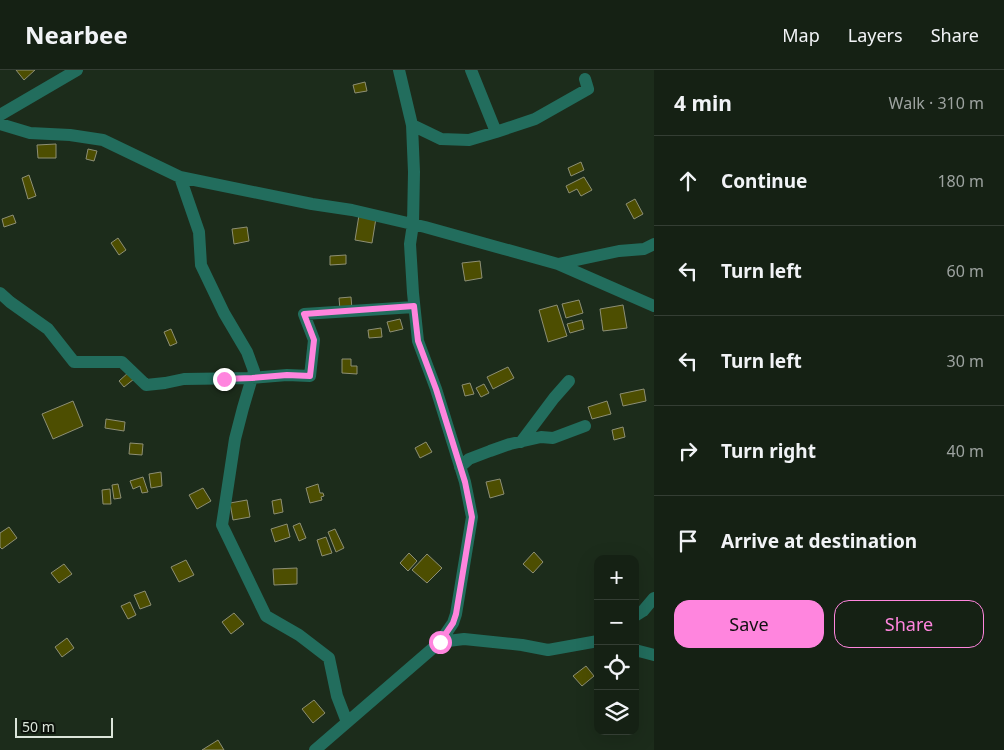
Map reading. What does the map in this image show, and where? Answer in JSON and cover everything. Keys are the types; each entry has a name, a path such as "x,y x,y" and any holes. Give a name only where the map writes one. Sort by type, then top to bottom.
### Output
{"street":[{"path":"0,115 77,70"},
{"path":"315,750 440,642 453,623 472,517 465,482 436,389 418,341 410,244 413,224 414,172 412,125 399,70"},
{"path":"471,70 496,132"},
{"path":"412,125 441,139 469,140 535,119 588,89 585,79"},
{"path":"0,124 30,133 70,135 104,140 180,177 312,204 352,210 413,224 558,264 654,306"},
{"path":"180,177 199,232 202,265 224,313 248,352 254,371 235,439 222,525 266,616 299,635 329,658 337,696 347,722"},
{"path":"558,264 619,250 644,249 654,244"},
{"path":"0,293 48,329 74,362 122,362 146,386 184,379 252,378 287,375 310,376 314,340 304,314 414,306"},
{"path":"521,442 569,381"},
{"path":"460,467 469,460 490,450 541,438 553,438 585,426"},
{"path":"639,614 654,598"},
{"path":"440,642 464,639 522,645 548,650 594,642"},
{"path":"639,651 654,655"}],"building":[{"path":"16,70 35,70 24,80"},
{"path":"365,82 367,91 355,93 353,85"},
{"path":"56,144 56,158 38,158 37,145"},
{"path":"88,149 97,151 94,161 86,159"},
{"path":"581,162 584,170 571,176 568,168"},
{"path":"29,175 36,196 28,199 22,178"},
{"path":"584,177 592,190 581,196 577,189 569,193 566,186"},
{"path":"635,199 643,214 634,219 626,204"},
{"path":"13,215 16,223 4,227 2,219"},
{"path":"359,215 376,218 372,243 355,240"},
{"path":"247,227 249,241 234,244 232,229"},
{"path":"118,238 126,250 119,255 111,243"},
{"path":"346,255 346,264 330,265 330,256"},
{"path":"480,261 482,278 465,281 462,263"},
{"path":"351,297 352,309 340,310 339,298"},
{"path":"579,300 583,313 566,318 562,304"},
{"path":"557,305 567,336 548,342 539,310"},
{"path":"623,305 627,328 603,331 600,309"},
{"path":"400,319 403,329 390,332 387,322"},
{"path":"582,320 584,329 570,333 567,324"},
{"path":"381,328 382,337 369,338 368,330"},
{"path":"171,329 177,343 170,346 164,332"},
{"path":"342,359 351,359 351,366 357,366 357,374 342,373"},
{"path":"508,367 514,378 493,389 487,377"},
{"path":"129,372 134,379 124,387 119,381"},
{"path":"470,383 474,394 465,396 462,385"},
{"path":"484,384 489,393 481,397 476,388"},
{"path":"644,389 646,401 623,406 620,394"},
{"path":"73,401 83,426 53,439 42,414"},
{"path":"607,401 611,414 592,419 588,407"},
{"path":"106,419 125,422 124,431 105,428"},
{"path":"623,427 625,437 614,440 612,430"},
{"path":"426,442 432,452 420,458 415,448"},
{"path":"130,443 143,444 142,455 129,454"},
{"path":"161,472 162,486 151,488 149,474"},
{"path":"143,477 148,492 142,493 140,486 133,489 130,481"},
{"path":"500,479 504,494 490,498 486,482"},
{"path":"118,484 121,498 114,499 112,485"},
{"path":"318,484 320,493 323,493 324,496 321,497 322,500 310,503 306,488"},
{"path":"203,488 211,501 197,509 189,495"},
{"path":"110,489 111,504 103,504 102,490"},
{"path":"281,499 283,512 274,514 272,501"},
{"path":"247,500 250,517 233,520 230,503"},
{"path":"300,523 306,538 299,541 293,526"},
{"path":"287,524 290,537 275,542 271,529"},
{"path":"9,527 17,538 2,549 0,547 0,533"},
{"path":"335,529 344,548 336,552 328,532"},
{"path":"326,537 332,553 322,556 317,540"},
{"path":"534,552 543,562 533,573 523,564"},
{"path":"409,553 417,561 408,571 400,563"},
{"path":"427,554 442,568 427,583 412,570"},
{"path":"186,560 194,575 179,582 171,567"},
{"path":"64,564 72,574 59,583 51,573"},
{"path":"297,568 297,584 274,585 273,569"},
{"path":"145,591 151,605 140,609 134,595"},
{"path":"130,602 136,615 128,619 121,606"},
{"path":"234,613 244,624 231,634 222,622"},
{"path":"67,638 74,648 62,657 55,647"},
{"path":"586,666 594,676 582,686 573,676"},
{"path":"314,700 325,713 313,723 302,709"},
{"path":"218,740 224,750 202,750"}],"route":[{"path":"224,379 287,375 310,376 314,340 304,314 414,306 418,341 436,389 465,482 472,517 456,614 453,623 440,642"}]}
